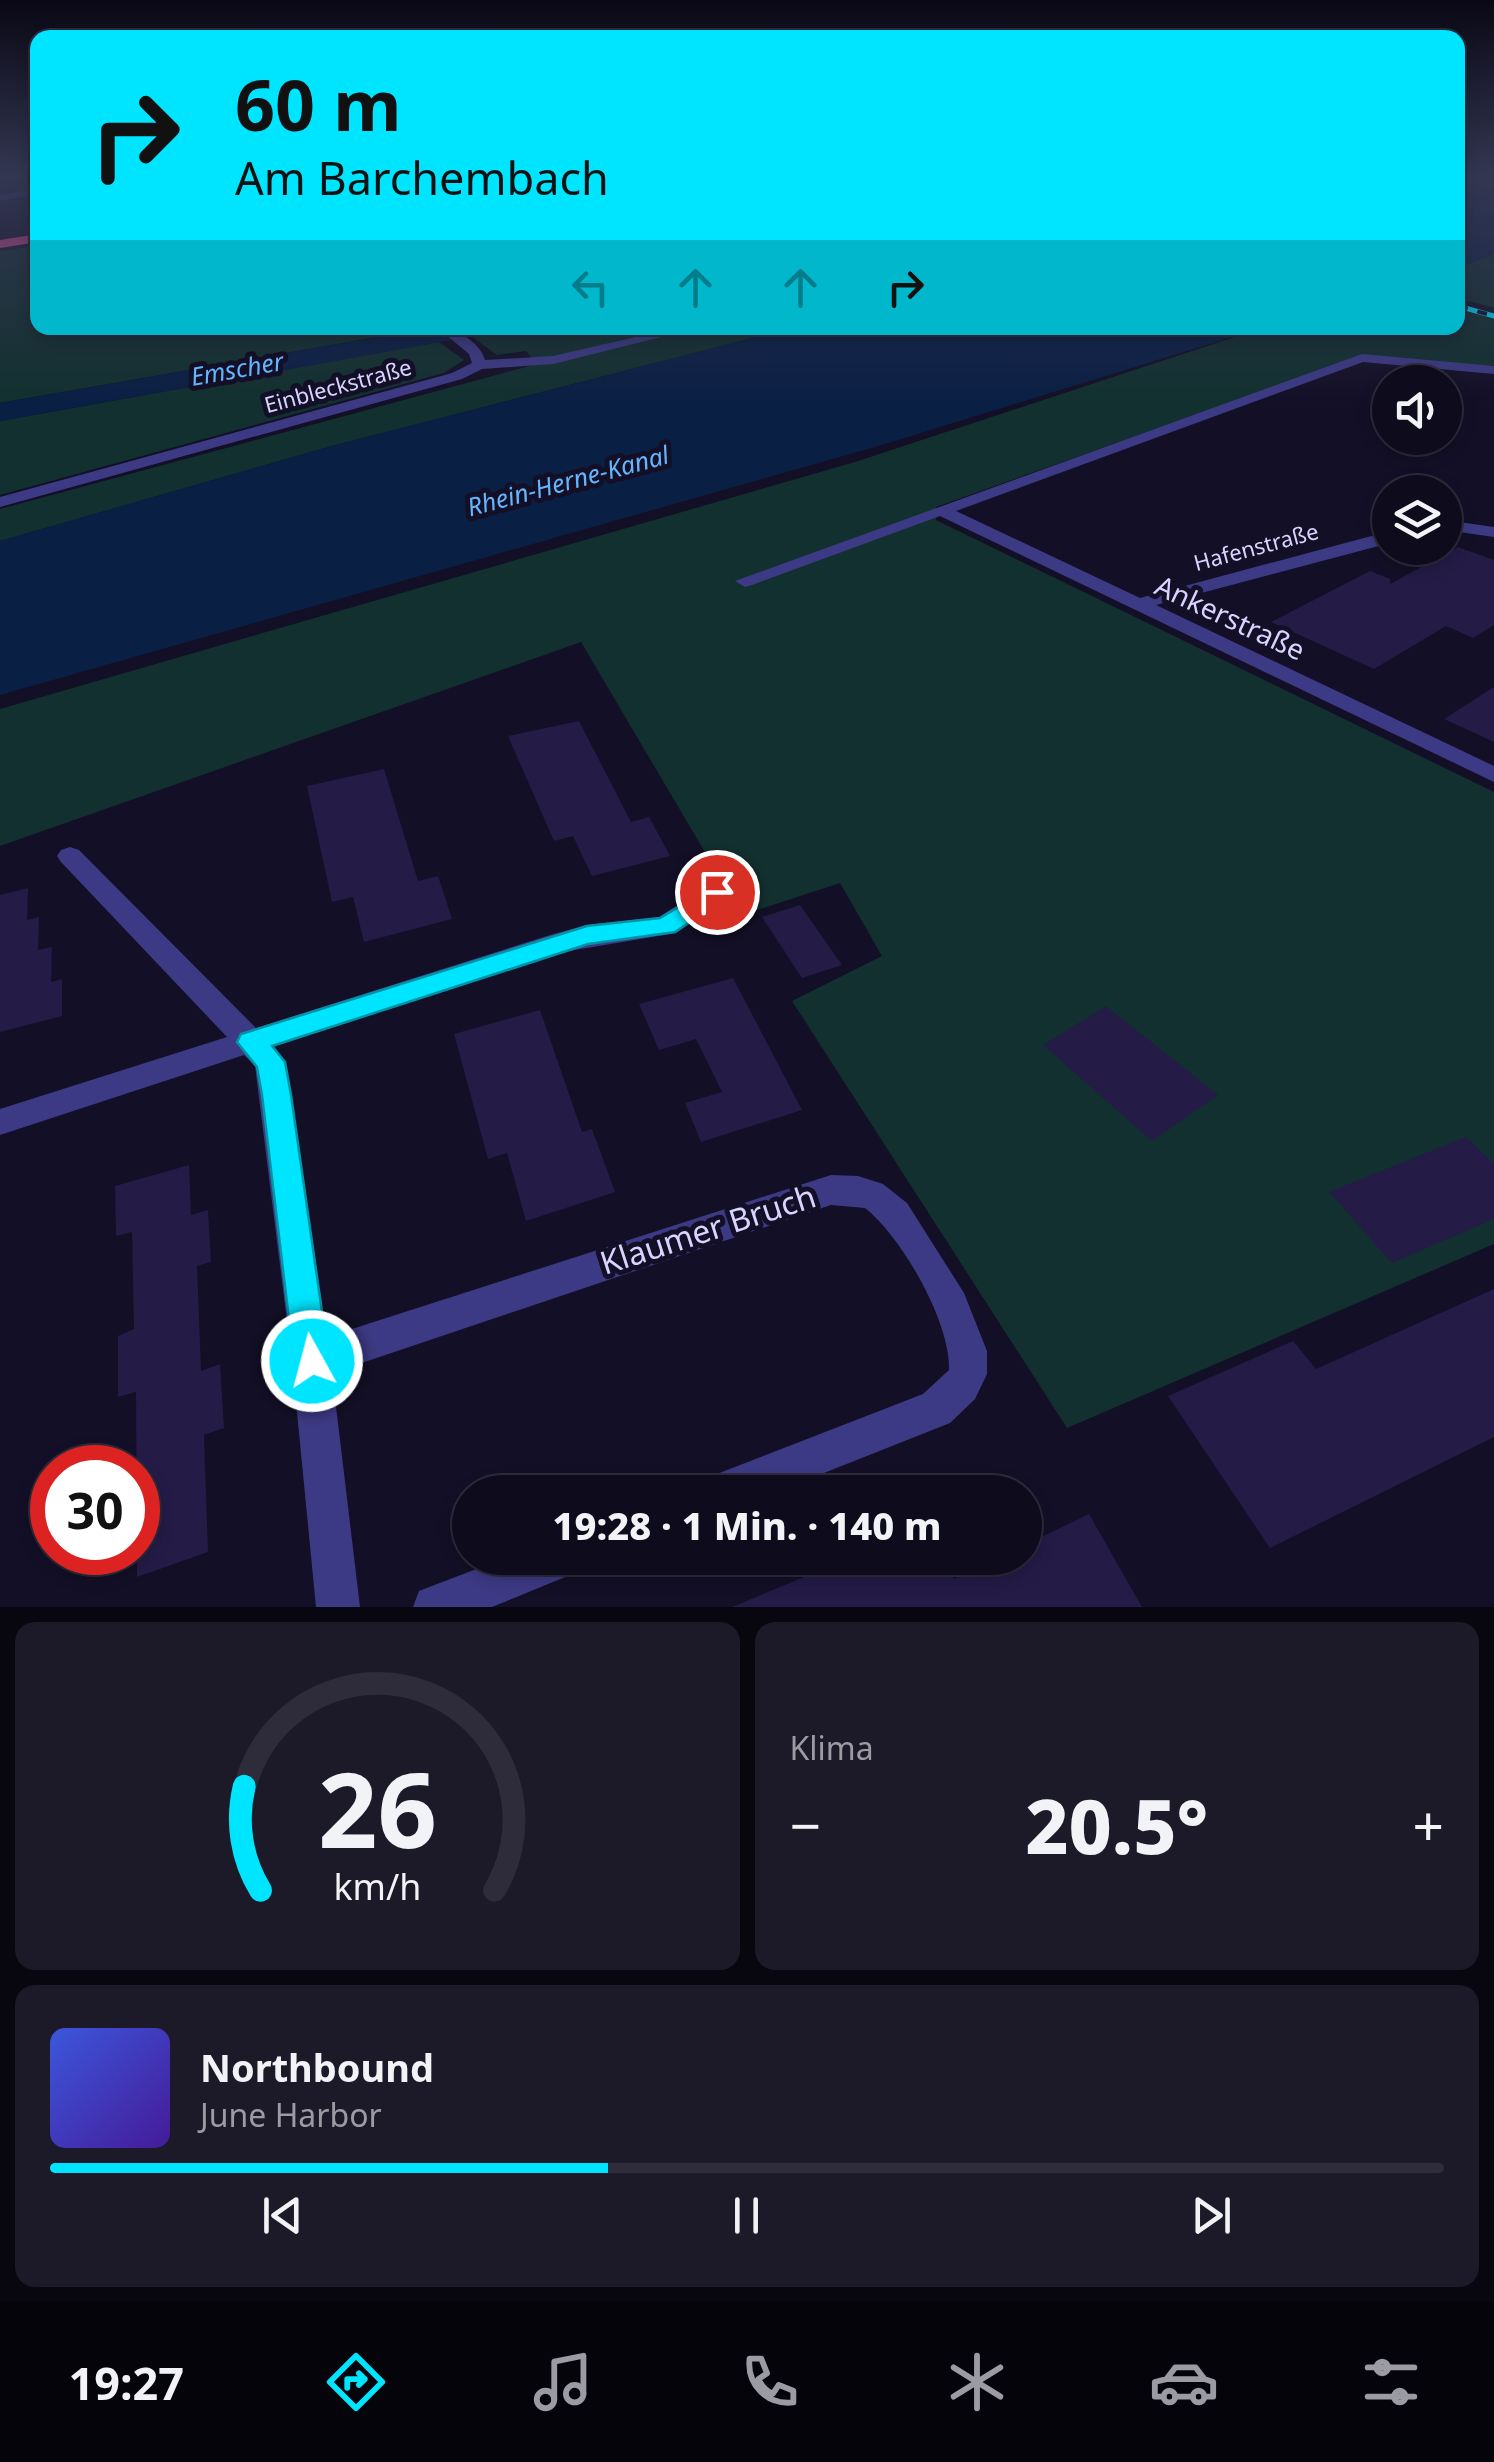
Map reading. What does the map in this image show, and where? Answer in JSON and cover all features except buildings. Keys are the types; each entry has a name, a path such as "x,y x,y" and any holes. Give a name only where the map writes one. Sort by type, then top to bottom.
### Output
{"street":[{"path":"453,335 480,357 479,365"},
{"name":"Einbleckstraße","path":"0,502 458,376 479,365 553,360 660,335"},
{"path":"745,581 1362,358 1494,370"},
{"name":"Ankerstraße","path":"942,510 1494,775"},
{"path":"1462,527 1494,532"},
{"name":"Hafenstraße","path":"1135,605 1372,542"},
{"path":"70,856 270,1062 312,1361 338,1607"},
{"path":"0,1122 587,935 666,926 717,892"},
{"name":"Klaumer Bruch","path":"312,1361 831,1190 853,1189 872,1195 901,1223 962,1328 969,1350 969,1372 956,1392 936,1408 767,1475"},
{"path":"435,1607 517,1575"}],"green space":[{"path":"0,252 30,252 30,335 389,335 0,403"},
{"path":"1494,254 1494,308 1465,302 1465,265"},
{"path":"1465,311 1494,319 1494,368 1361,356 936,507 936,520 1494,792 1494,1244 1067,1428 792,1001 882,956 840,883 742,915 581,642 0,846 0,709 855,462 1241,335 1465,335"},
{"path":"764,335 332,446 0,541 0,509 537,364 526,351 497,355 471,336"},
{"path":"439,342 464,360 444,373 0,495 0,421"}],"water":[{"path":"1465,252 1494,254 1465,265"},
{"name":"Emscher","path":"391,335 480,335 0,421 0,403"},
{"name":"Rhein-Herne-Kanal","path":"764,335 1238,335 882,445 0,695 0,541 332,446"}],"railway":[{"path":"1465,308 1494,316"}],"route":[{"path":"312,1361 270,1062 251,1042 587,935 666,926 717,892"}]}
